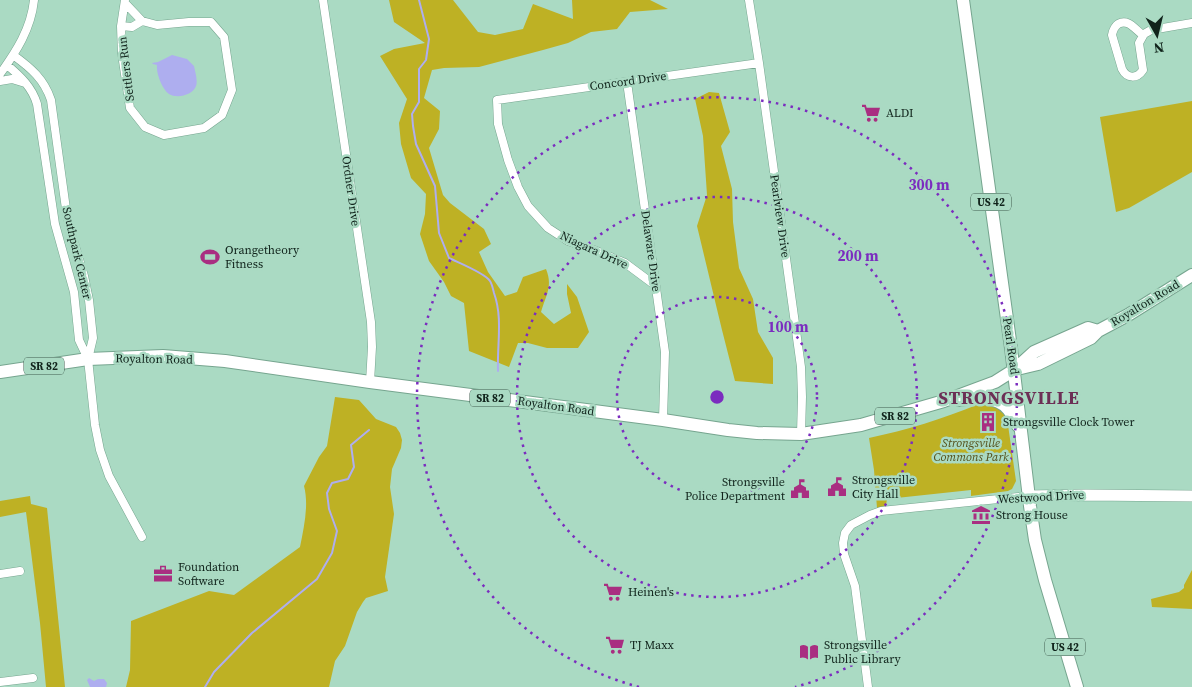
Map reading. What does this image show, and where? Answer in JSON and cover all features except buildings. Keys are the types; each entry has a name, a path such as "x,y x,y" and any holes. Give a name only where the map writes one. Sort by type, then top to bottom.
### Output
{"main road":[{"name":"Pearl Road","path":"963,0 1014,370 1028,496 1035,540 1077,687"},
{"name":"Royalton Road","path":"0,372 88,359 163,356 225,361 757,433 801,434 861,425 906,413 995,382 1014,370 1034,352 1088,328 1098,331 1128,315 1192,275"},
{"path":"944,401 966,399 995,400 1009,410 1021,434"}],"street":[{"path":"0,74 21,44 32,15 34,0"},
{"name":"Ordner Drive","path":"322,0 371,322 370,382"},
{"name":"Pearlview Drive","path":"749,0 801,367 801,434"},
{"path":"121,26 132,27 142,21 125,2"},
{"name":"Settlers Run","path":"125,2 121,26 122,54 130,108 145,127 164,135 204,128 222,115 232,90 224,37 211,22 189,22 156,26 142,21"},
{"path":"1143,35 1127,23 1120,23 1113,30 1112,35 1122,69 1129,76 1134,77 1143,70 1139,43 1143,35 1151,30 1192,24"},
{"name":"Southpark Center","path":"13,55 37,75 45,86 51,100 66,209 89,300 93,338 88,359"},
{"name":"Concord Drive","path":"497,100 759,63"},
{"name":"Southpark Center","path":"7,65 25,83 35,97 55,224 74,292 79,340 88,359"},
{"path":"0,81 12,79 25,83"},
{"name":"Delaware Drive","path":"627,82 665,352 663,420"},
{"name":"Niagara Drive","path":"497,100 498,124 508,160 518,187 528,206 548,228 568,241 625,263 656,286"},
{"path":"88,359 101,456 109,476 142,537"},
{"name":"Westwood Drive","path":"868,687 855,586 843,549 843,537 847,529 859,520 881,510 1028,496 1192,496"},
{"path":"0,574 20,571"},
{"path":"0,682 33,678"}],"green space":[{"path":"389,0 453,0 478,32 495,35 523,29 533,4 573,19 572,0 650,0 668,9 630,12 617,29 591,32 568,43 479,67 432,70 424,98 440,111 439,129 429,148 443,195 450,203 484,229 491,244 479,252 488,272 505,296 517,292 523,277 546,269 549,286 541,312 554,324 571,313 567,284 577,297 589,332 578,348 547,348 528,343 518,343 509,367 469,351 464,303 451,296 444,282 429,261 420,234 425,214 426,194 411,178 401,144 399,123 407,99 380,56 394,49 425,43 394,22"},
{"path":"709,92 719,93 730,132 721,146 732,189 733,222 739,268 753,299 758,332 773,358 773,384 735,381 697,226 707,195 703,136 695,99"},
{"path":"1192,101 1192,172 1129,208 1116,212 1100,117"},
{"path":"335,397 359,400 376,419 396,427 402,440 401,448 392,469 390,487 394,514 385,577 388,591 366,598 363,602 357,612 345,646 335,661 329,687 126,687 130,670 131,621 209,591 234,595 300,547 306,508 304,486 327,446"},
{"name":"Strongsville Commons Park","path":"979,404 999,404 1005,415 1016,481 1012,489 971,496 971,490 887,499 885,507 877,508 869,438 924,424"},
{"path":"30,496 31,504 47,508 65,687 46,687 26,512 0,517 0,501"},
{"path":"1192,570 1192,609 1152,607 1151,599 1179,592 1184,588"}],"water":[{"path":"172,55 187,59 194,66 197,79 196,86 188,94 176,96 166,92 157,72 157,65 152,63"},
{"path":"89,678 94,681 104,679 107,683 106,687 90,687 87,680"}],"waterway":[{"path":"419,0 429,39 426,60 419,69 419,102 412,114 416,144 435,186 439,233 449,258 483,275 492,285 498,312 498,371"},
{"path":"205,687 214,672 252,633 317,579 332,553 337,531 329,509 327,493 332,483 348,479 354,467 351,445 369,430"}],"place":[{"name":"ALDI","path":"871,113"},
{"name":"Orangetheory Fitness","path":"210,257"},
{"name":"Strongsville Clock Tower","path":"988,422"},
{"name":"Strongsville City Hall","path":"837,487"},
{"name":"Strongsville Police Department","path":"800,489"},
{"name":"Strong House","path":"981,515"},
{"name":"Foundation Software","path":"163,574"},
{"name":"Heinen's","path":"613,592"},
{"name":"TJ Maxx","path":"615,645"},
{"name":"Strongsville Public Library","path":"809,652"}],"district":[{"name":"STRONGSVILLE","path":"1009,398"}]}
